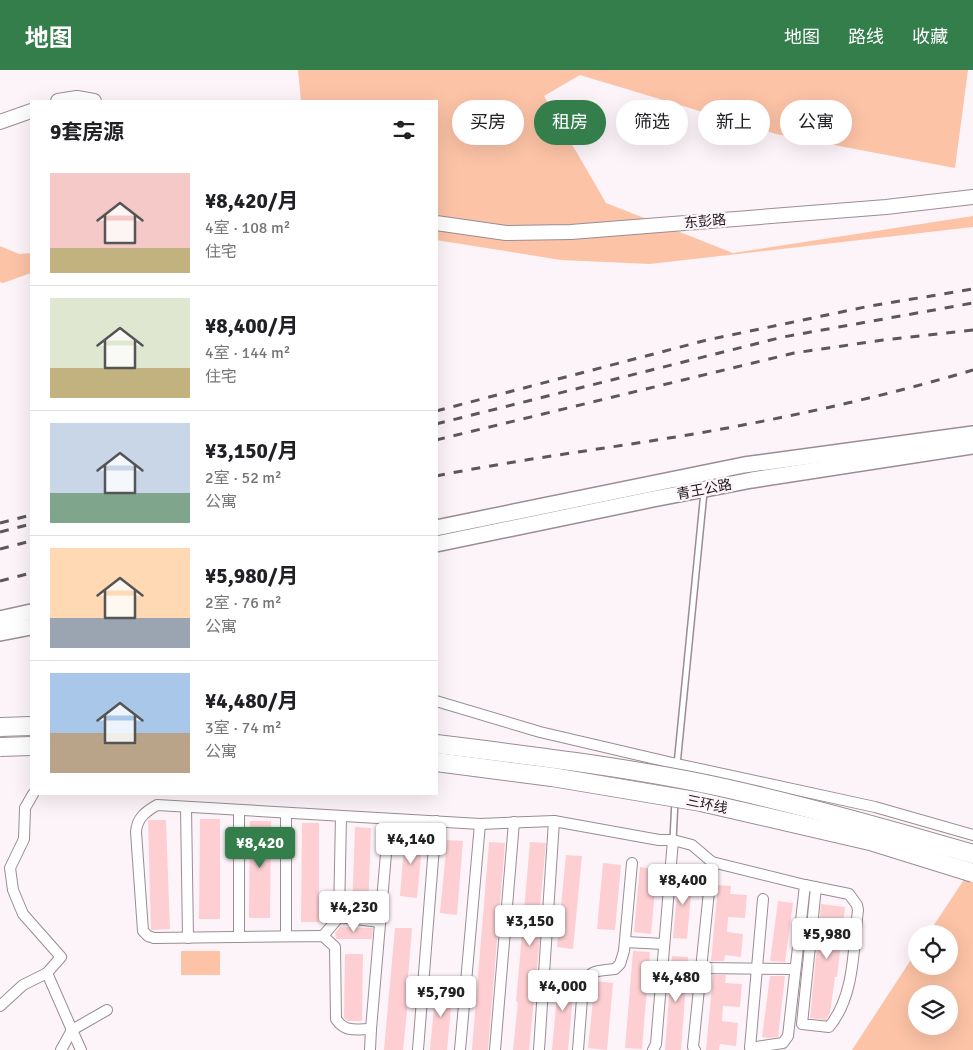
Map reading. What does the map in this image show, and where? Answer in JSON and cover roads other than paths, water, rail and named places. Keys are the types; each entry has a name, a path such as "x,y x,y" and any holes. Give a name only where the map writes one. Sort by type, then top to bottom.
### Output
{"highway":[{"path":"0,727 30,726"},
{"name":"三环线","path":"438,744 557,759 706,784 871,824 973,854"},
{"path":"0,747 30,747"},
{"name":"三环线","path":"438,762 552,777 701,802 870,841 973,873"}],"main road":[{"name":"青王公路","path":"438,528 744,465 973,434"},
{"name":"青王公路","path":"438,544 704,489 973,446"},
{"path":"0,618 30,612"},
{"path":"0,634 30,627"}],"street":[{"path":"64,100 77,98 88,100"},
{"path":"0,122 30,111"},
{"name":"东彭路","path":"438,223 506,233 571,232 886,207 973,197"},
{"path":"438,702 540,732 874,807 973,835"},
{"path":"0,720 30,746"},
{"path":"0,1006 23,985 47,973 61,957 23,914 13,890 10,868 24,839 25,808 32,795"},
{"path":"371,1029 348,1029 340,1026 336,1019 335,948 323,936 188,938 154,938 148,936 143,931 136,832 137,824 145,812 157,805 480,824 554,821 659,840 673,840 692,845 712,862 849,894 857,905 858,910 848,990 837,1018 829,1027 802,1024 816,887"},
{"path":"186,807 188,938"},
{"path":"239,810 239,937"},
{"path":"286,813 286,936"},
{"path":"323,936 339,917 341,816"},
{"path":"370,1050 389,819"},
{"path":"539,1050 554,821"},
{"path":"418,1050 436,822"},
{"path":"495,1050 514,822"},
{"path":"460,1050 480,824"},
{"path":"653,1050 656,1044 673,840"},
{"path":"695,1050 693,1047 712,862"},
{"path":"578,1050 583,986 586,977 594,972 615,970 620,964 632,863"},
{"path":"763,899 757,968 746,1049 783,1043 788,1036 805,885"},
{"path":"339,917 380,922"},
{"path":"624,942 664,944"},
{"path":"701,968 795,969"},
{"path":"47,973 81,1050"},
{"path":"61,1050 72,1030 107,1010"}],"lane":[{"path":"673,840 677,764 704,489"}],"railway":[{"path":"438,410 707,340 870,306 973,289"},
{"path":"438,423 783,337 973,303"},
{"path":"438,440 794,353 883,340 973,330"},
{"path":"438,476 511,462 700,433 768,420 886,394 973,370"},
{"path":"0,523 30,515"},
{"path":"0,532 30,524"},
{"path":"0,549 30,541"},
{"path":"0,581 30,573"}]}
